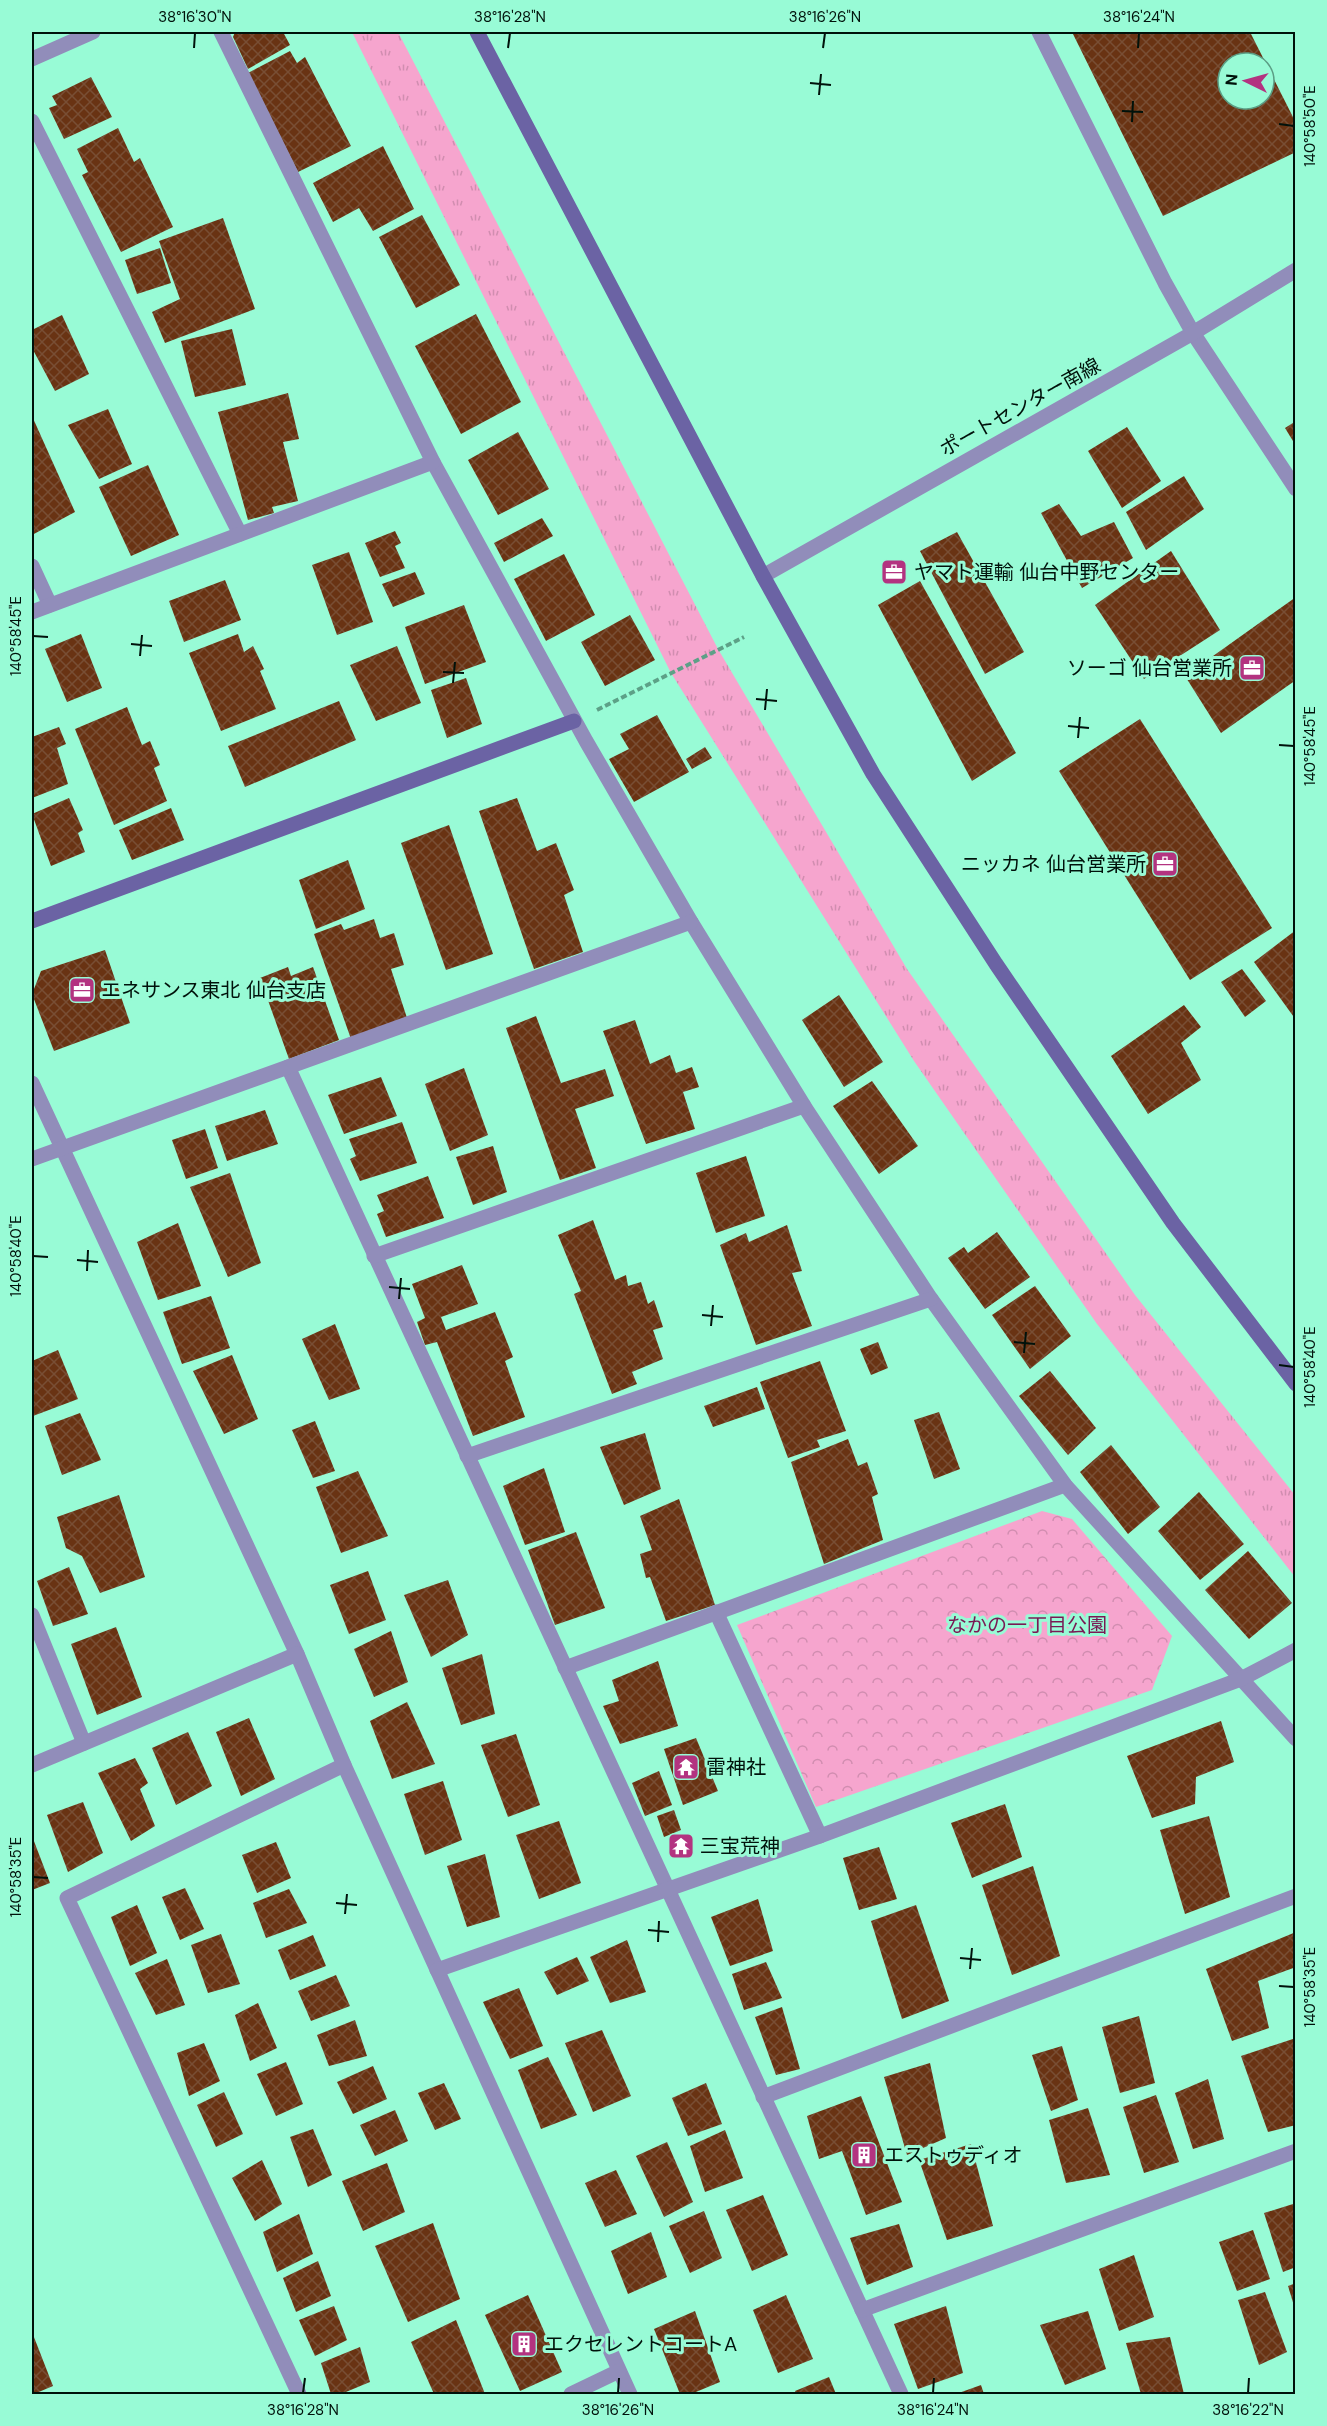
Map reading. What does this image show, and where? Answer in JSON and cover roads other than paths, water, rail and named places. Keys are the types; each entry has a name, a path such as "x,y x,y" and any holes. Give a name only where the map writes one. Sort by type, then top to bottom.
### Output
{"street":[{"path":"32,59 93,32"},
{"path":"221,32 433,462 574,721 691,922 804,1106 931,1299 1065,1485 1296,1739"},
{"path":"477,32 763,576 873,774 996,964 1173,1223 1296,1384"},
{"path":"1039,32 1165,283 1193,333 1296,489"},
{"path":"32,121 240,534"},
{"name":"ポートセンター南線","path":"763,576 1193,333 1296,270"},
{"path":"32,612 433,462"},
{"path":"32,566 50,605"},
{"path":"32,921 574,721"},
{"path":"32,1159 691,922"},
{"path":"288,1067 901,2394"},
{"path":"32,1083 297,1654 344,1765 630,2394"},
{"path":"374,1256 804,1106"},
{"path":"467,1456 931,1299"},
{"path":"565,1668 1065,1485"},
{"path":"716,1612 820,1836"},
{"path":"32,1616 84,1743"},
{"path":"437,1970 820,1836 1241,1679 1296,1650"},
{"path":"32,1765 297,1654"},
{"path":"299,2394 67,1898 344,1765"},
{"path":"764,2097 1296,1896"},
{"path":"862,2310 1296,2151"},
{"path":"571,2394 619,2371"}],"place":[{"name":"ヤマト運輸 仙台中野センター","path":"894,572"},
{"name":"ソーゴ 仙台営業所","path":"1252,668"},
{"name":"ニッカネ 仙台営業所","path":"1165,864"},
{"name":"エネサンス東北 仙台支店","path":"82,990"},
{"name":"雷神社","path":"686,1767"},
{"name":"三宝荒神","path":"681,1846"},
{"name":"エストゥディオ","path":"864,2155"},
{"name":"エクセレントコートA","path":"524,2344"}],"park label":[{"name":"なかの一丁目公園","path":"1027,1625"}]}
